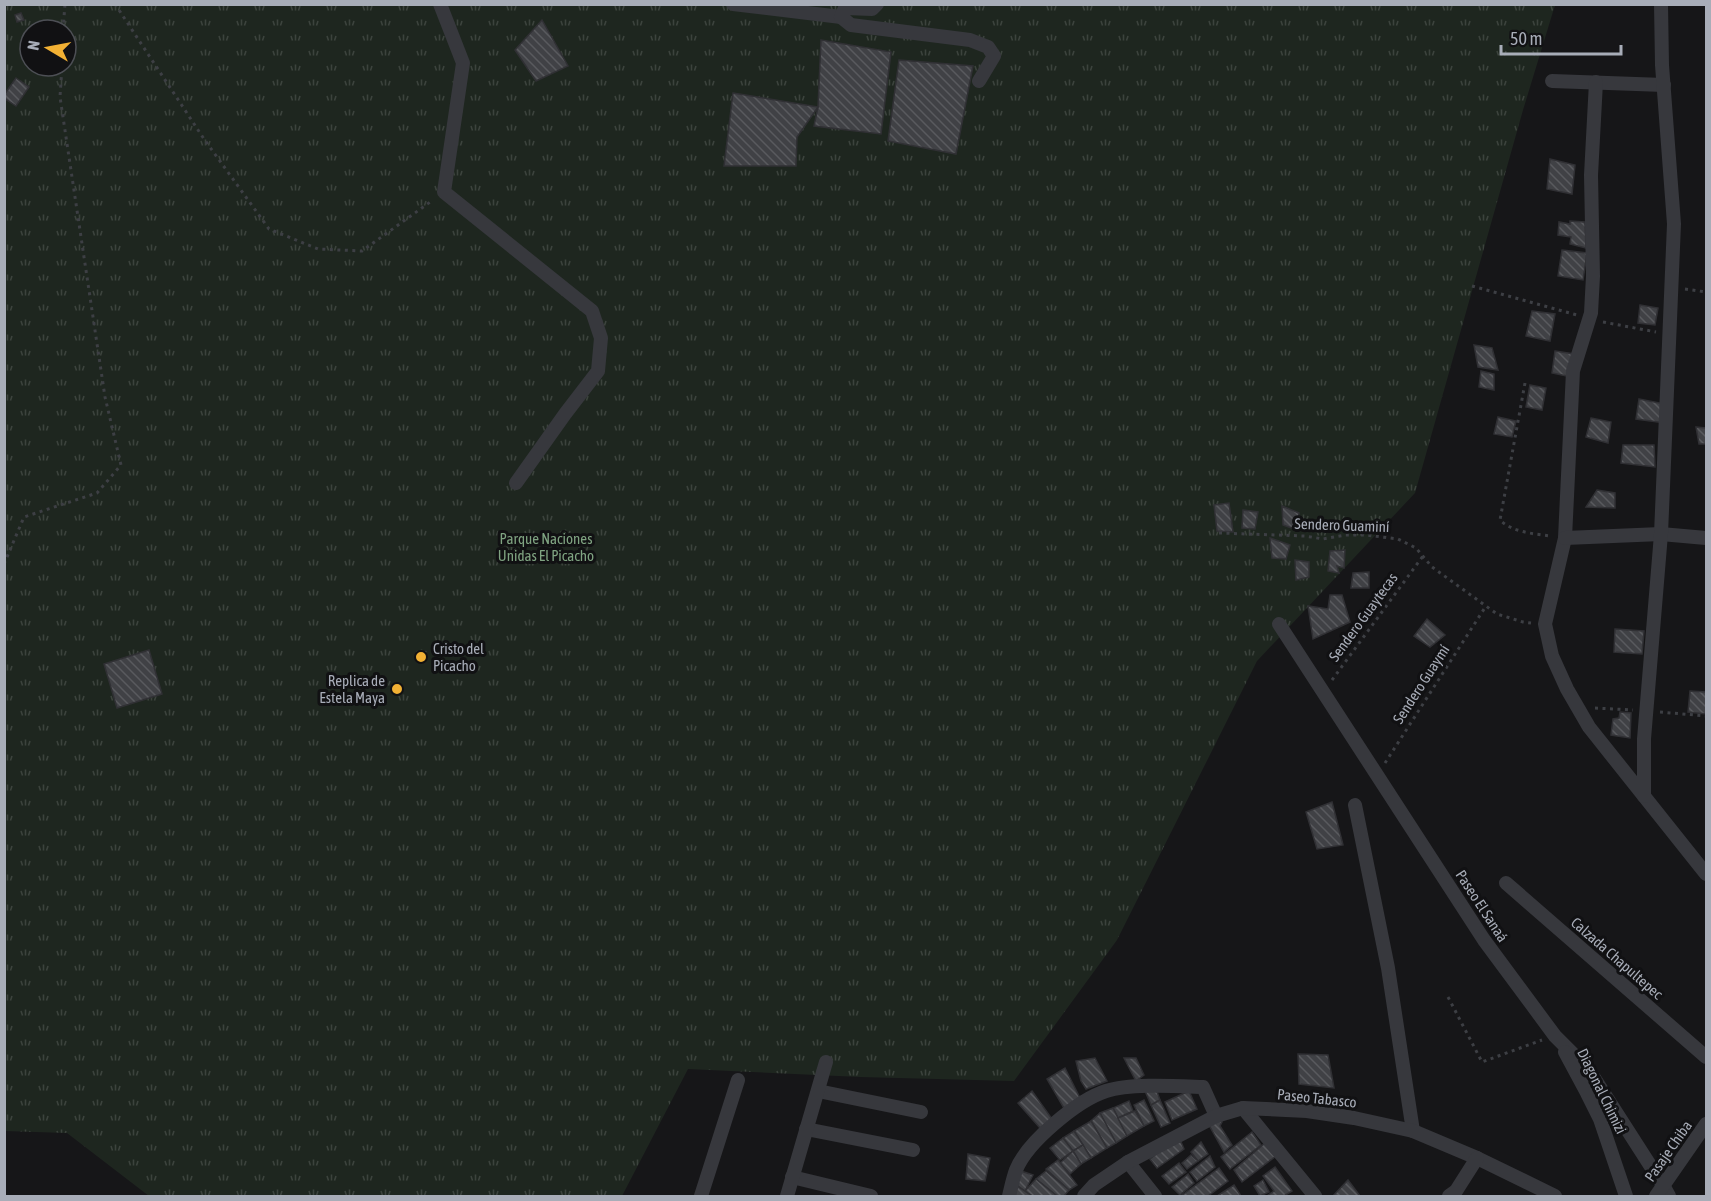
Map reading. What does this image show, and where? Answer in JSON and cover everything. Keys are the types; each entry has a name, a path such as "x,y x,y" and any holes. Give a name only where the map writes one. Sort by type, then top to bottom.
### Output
{"street":[{"path":"440,4 463,63 444,192 592,311 602,338 598,371 516,483"},
{"path":"733,4 841,18 851,25 970,40 988,47 994,56 979,81"},
{"path":"841,18 845,8 872,9 877,4"},
{"path":"1644,796 1644,739 1661,534 1674,224 1661,4"},
{"path":"1552,81 1664,85"},
{"path":"1596,82 1591,175 1593,276 1591,313 1573,371 1564,538 1545,624 1552,656 1567,689 1589,727 1707,874"},
{"path":"1564,538 1661,534 1707,538"},
{"name":"Paseo El Sanaá","path":"1279,624 1484,940 1556,1036 1589,1070 1663,1193"},
{"path":"1355,805 1388,968 1413,1131"},
{"name":"Calzada Chapultepec","path":"1506,883 1707,1057"},
{"name":"Diagonal Chimizi","path":"1556,1036 1600,1119 1626,1197"},
{"path":"787,1197 826,1062"},
{"path":"701,1197 738,1080"},
{"path":"1008,1197 1016,1168 1030,1148 1046,1131 1085,1101 1107,1091 1130,1087 1203,1087 1216,1116"},
{"path":"818,1091 921,1113"},
{"path":"1243,1108 1315,1197"},
{"name":"Paseo Tabasco","path":"1084,1197 1094,1185 1128,1162 1216,1116 1243,1108 1307,1111 1354,1118 1413,1131 1477,1158 1555,1197"},
{"name":"Pasaje Chiba","path":"1663,1193 1707,1124"},
{"path":"806,1129 913,1150"},
{"path":"1455,1195 1477,1158"},
{"path":"1128,1162 1155,1197"},
{"path":"792,1177 871,1196"}],"path":[{"path":"115,4 204,139 269,229 318,249 362,251 444,192"},
{"path":"4,564 24,517 97,493 121,465 101,374 60,97 61,78"},
{"path":"1472,286 1589,319 1669,335"},
{"path":"1671,287 1707,292"},
{"path":"1525,383 1500,520 1506,526 1514,529 1564,538"},
{"name":"Sendero Guaminí","path":"1219,533 1305,536 1323,539 1345,535 1383,536 1398,539 1416,548 1432,567 1497,614 1523,622 1545,624"},
{"name":"Sendero Guaytecas","path":"1323,692 1423,556"},
{"name":"Sendero Guaymí","path":"1377,775 1486,606"},
{"path":"1448,997 1482,1062 1556,1036"}],"green space":[{"name":"Parque Naciones Unidas El Picacho","path":"5,5 1555,5 1523,110 1415,493 1257,661 1117,940 1014,1081 688,1069 622,1196 149,1196 67,1133 5,1131"}],"building":[{"path":"21,13 23,18 18,18 17,22 15,15"},
{"path":"542,20 568,66 536,81 515,50"},
{"path":"821,40 891,52 881,134 814,126 818,107"},
{"path":"899,60 973,66 956,154 888,141"},
{"path":"16,78 29,87 16,106 4,98 4,95"},
{"path":"733,93 818,107 797,137 796,166 724,166"},
{"path":"1550,159 1575,165 1572,194 1547,189"},
{"path":"1570,221 1585,222 1586,248 1570,244 1571,237 1558,235 1559,222 1570,224"},
{"path":"1562,250 1587,253 1583,280 1558,276"},
{"path":"1640,305 1658,308 1655,325 1638,323"},
{"path":"1532,311 1555,314 1550,341 1526,336"},
{"path":"1474,345 1492,348 1498,370 1478,367"},
{"path":"1555,351 1574,354 1572,377 1552,373"},
{"path":"1481,371 1494,374 1494,390 1479,387"},
{"path":"1530,385 1546,388 1542,410 1526,407"},
{"path":"1639,399 1665,404 1665,423 1636,419"},
{"path":"1498,417 1516,421 1512,437 1494,434"},
{"path":"1591,418 1611,422 1608,443 1586,437"},
{"path":"1696,427 1706,428 1706,444 1699,444"},
{"path":"1623,445 1654,445 1655,467 1621,463"},
{"path":"1597,490 1615,493 1615,508 1586,507"},
{"path":"1229,503 1233,532 1217,531 1214,505"},
{"path":"1282,506 1299,513 1297,530 1283,525"},
{"path":"1243,510 1258,512 1255,529 1242,528"},
{"path":"1270,538 1290,545 1286,559 1272,558"},
{"path":"1345,550 1344,568 1337,566 1339,573 1328,571 1330,551"},
{"path":"1295,560 1309,562 1309,577 1296,580"},
{"path":"1369,572 1369,588 1351,588 1353,573"},
{"path":"1330,595 1342,595 1350,622 1313,639 1308,606 1328,609"},
{"path":"1427,619 1445,635 1430,647 1414,636"},
{"path":"1615,629 1644,631 1642,654 1614,652"},
{"path":"149,650 162,694 117,708 104,664"},
{"path":"1690,691 1706,692 1706,714 1688,712"},
{"path":"1620,712 1631,713 1630,738 1611,735 1613,719 1619,718"},
{"path":"1332,802 1343,845 1317,849 1306,812"},
{"path":"1298,1054 1328,1055 1334,1088 1299,1084"},
{"path":"1095,1058 1107,1081 1086,1089 1081,1081 1076,1061"},
{"path":"1124,1058 1136,1058 1144,1075 1136,1081"},
{"path":"1065,1068 1081,1100 1065,1110 1047,1079"},
{"path":"1156,1089 1160,1100 1151,1105 1145,1091"},
{"path":"1032,1091 1052,1119 1040,1128 1018,1103"},
{"path":"1189,1091 1197,1109 1172,1120 1165,1102"},
{"path":"1144,1100 1154,1121 1144,1126 1134,1105"},
{"path":"1160,1100 1170,1123 1161,1127 1151,1105"},
{"path":"1129,1101 1133,1111 1118,1118 1113,1108"},
{"path":"1113,1108 1127,1136 1116,1143 1100,1113"},
{"path":"1135,1111 1144,1126 1127,1136 1118,1118"},
{"path":"1100,1113 1116,1143 1107,1148 1091,1121"},
{"path":"1221,1118 1220,1126 1232,1145 1224,1152 1209,1125"},
{"path":"1091,1121 1107,1148 1091,1158 1074,1131"},
{"path":"1074,1131 1083,1145 1073,1151 1063,1138"},
{"path":"1252,1132 1261,1145 1230,1169 1221,1157"},
{"path":"1063,1138 1073,1151 1060,1160 1050,1148"},
{"path":"1171,1142 1181,1142 1184,1149 1157,1168 1150,1159"},
{"path":"1201,1142 1208,1154 1198,1161 1191,1152"},
{"path":"1266,1142 1276,1156 1242,1182 1234,1170"},
{"path":"1083,1145 1091,1158 1081,1164 1073,1151"},
{"path":"1073,1151 1081,1164 1070,1174 1060,1163"},
{"path":"968,1154 990,1158 985,1181 966,1179"},
{"path":"1191,1155 1198,1161 1187,1169 1182,1163"},
{"path":"1210,1156 1215,1167 1197,1181 1190,1172"},
{"path":"1058,1160 1077,1185 1069,1190 1046,1169"},
{"path":"1179,1163 1186,1172 1169,1184 1162,1176"},
{"path":"1275,1167 1292,1191 1284,1196 1267,1196 1274,1191 1263,1176"},
{"path":"1219,1168 1228,1181 1208,1196 1181,1196"},
{"path":"1018,1170 1033,1175 1025,1191 1013,1183"},
{"path":"1046,1171 1069,1190 1064,1196 1057,1196 1036,1179"},
{"path":"1188,1174 1194,1183 1180,1195 1172,1187"},
{"path":"1036,1179 1057,1196 1032,1196 1025,1191"},
{"path":"1263,1180 1269,1192 1260,1196 1254,1186"},
{"path":"1348,1180 1360,1196 1333,1196"},
{"path":"1016,1185 1032,1196 1014,1196"},
{"path":"1234,1185 1241,1196 1217,1196"}],"place":[{"name":"Cristo del Picacho","path":"421,657"},
{"name":"Replica de Estela Maya","path":"397,689"}]}
